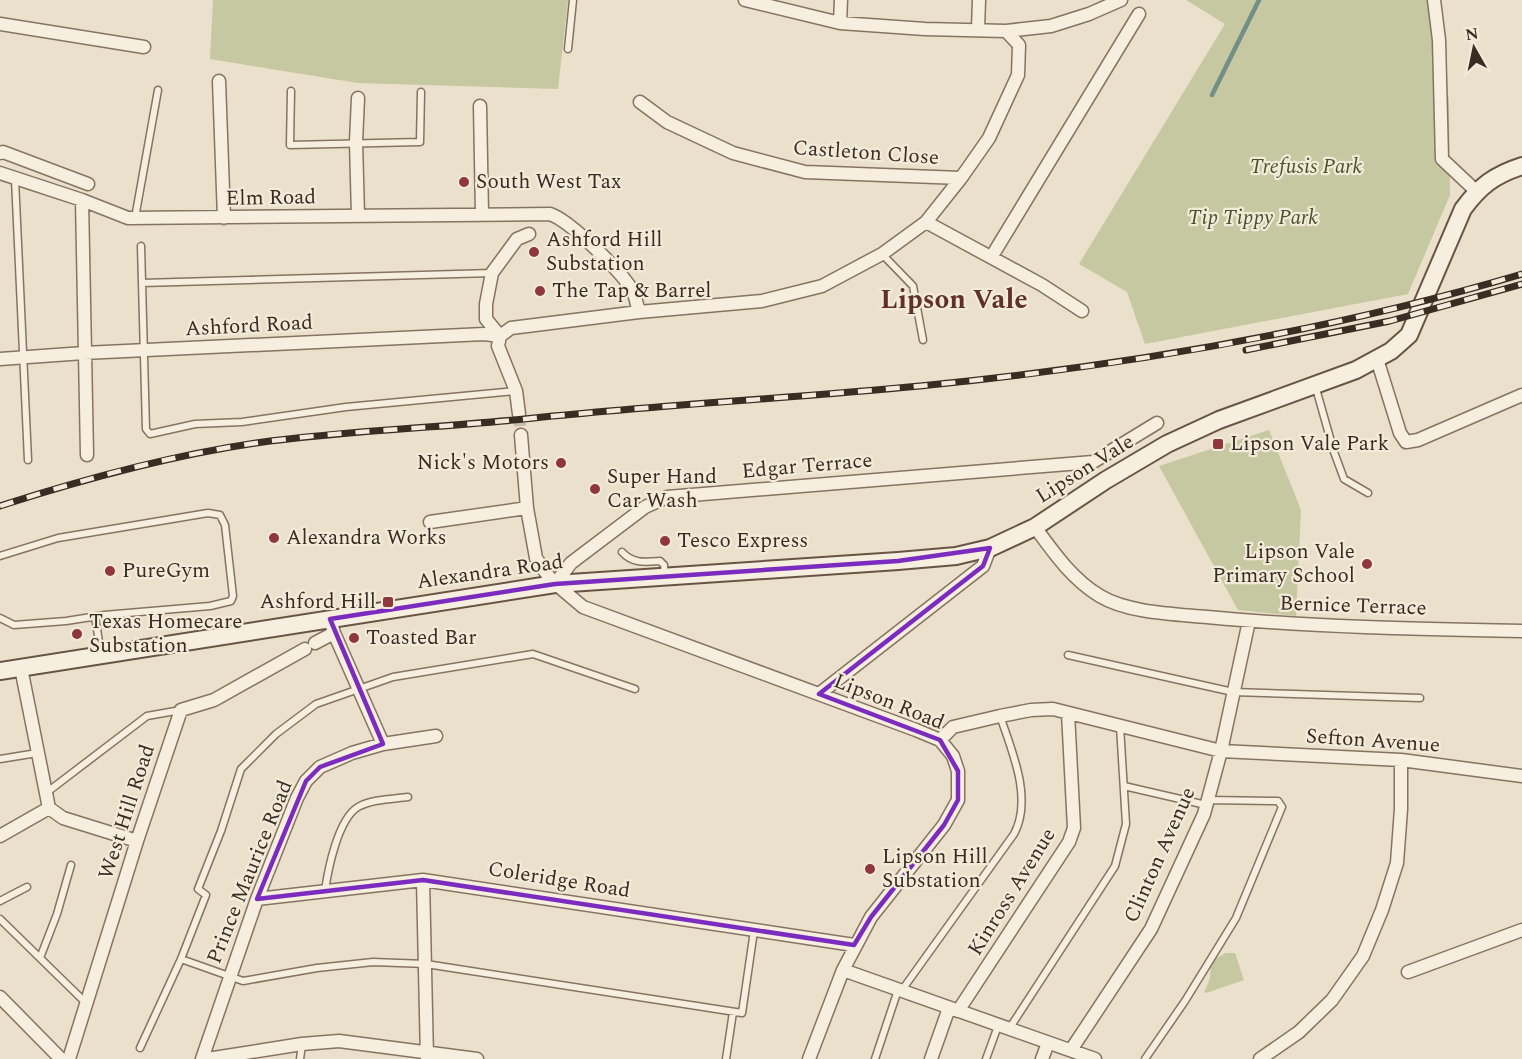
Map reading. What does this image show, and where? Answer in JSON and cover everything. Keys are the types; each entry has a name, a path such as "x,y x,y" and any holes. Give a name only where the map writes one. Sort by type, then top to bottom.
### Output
{"main road":[{"path":"1476,191 1490,179 1522,166"},
{"name":"Lipson Vale","path":"990,549 1035,527 1106,480 1167,444 1219,420 1356,370 1377,360 1409,335 1463,209 1476,191"},
{"name":"Alexandra Road","path":"0,671 101,655 332,626 555,584 956,556 990,549"}],"street":[{"path":"745,0 840,23 924,29 1005,31 1051,26 1089,14 1121,0"},
{"path":"840,23 841,0"},
{"path":"978,29 979,0"},
{"path":"1434,0 1439,40 1442,159 1476,191"},
{"path":"992,256 1139,14"},
{"path":"0,24 144,47"},
{"path":"519,414 516,391 497,342 500,336 511,328 639,312 762,302 822,286 882,254 926,222 989,138 1018,75 1019,45 1005,31"},
{"path":"219,81 224,218"},
{"path":"358,98 356,142 358,216"},
{"name":"Castleton Close","path":"640,102 668,122 733,153 805,172 961,178"},
{"path":"480,106 482,214"},
{"path":"0,153 3,152 88,184"},
{"name":"Elm Road","path":"0,173 128,218 550,214 562,219 627,283 634,293 639,312"},
{"path":"82,200 87,455"},
{"path":"926,222 992,256 1082,311"},
{"path":"500,336 486,319 486,304 492,273 517,239 529,234"},
{"name":"Ashford Road","path":"0,358 472,334 500,336"},
{"path":"1377,360 1400,433 1406,442 1418,440 1522,395"},
{"name":"Edgar Terrace","path":"555,584 571,563 645,507 667,497 1093,462 1157,423"},
{"path":"520,435 527,508 536,558 555,584"},
{"path":"1093,462 1106,480"},
{"path":"430,522 527,508"},
{"name":"Bernice Terrace","path":"1035,527 1060,562 1102,597 1155,612 1250,621 1522,631"},
{"name":"Lipson Vale","path":"819,694 982,566 990,549"},
{"name":"Lipson Road","path":"555,584 583,607 940,740 953,756 958,771 958,800 944,825 871,917 843,969 809,1059"},
{"name":"Clinton Avenue","path":"1071,1050 1151,929 1207,803 1250,621"},
{"path":"181,710 214,700 310,646 332,626 382,744"},
{"path":"21,668 49,808 63,818 137,841"},
{"name":"Sefton Avenue","path":"940,740 953,727 1031,710 1053,709 1221,751 1401,760 1522,776"},
{"name":"West Hill Road","path":"69,1059 137,841 181,710"},
{"name":"Kinross Avenue","path":"931,1059 954,1010 1069,842 1074,828 1068,713"},
{"name":"Prince Maurice Road","path":"202,1059 256,900 306,781 320,767 352,753 382,744 436,736"},
{"path":"1260,1059 1301,1030 1332,1000 1363,956 1382,910 1397,863 1401,809 1401,760"},
{"path":"0,836 49,808"},
{"path":"423,880 427,1055"},
{"name":"Coleridge Road","path":"256,900 423,880 855,945"},
{"path":"1408,972 1522,930"},
{"path":"843,969 1095,1059"},
{"path":"0,998 61,1059"},
{"path":"207,1059 302,1044 339,1041 427,1055 477,1059"},
{"path":"1042,1059 1048,1043"}],"lane":[{"path":"568,49 573,0"},
{"path":"135,218 158,90"},
{"path":"291,91 290,145 420,142 420,92"},
{"path":"15,178 28,460"},
{"path":"141,246 146,429 150,434 195,424 242,422 346,407 516,391"},
{"path":"882,254 913,286 923,340"},
{"path":"142,283 492,273"},
{"path":"1315,384 1344,479 1368,493"},
{"path":"0,556 58,538 208,513 220,514 225,525 233,596 231,601 210,606 66,621 14,625 0,618"},
{"path":"622,552 628,559 637,562 660,561 664,565 665,577"},
{"path":"95,617 101,655"},
{"path":"140,1048 181,959 206,896 198,889 221,831 241,769 276,734 316,704 393,677 533,654 635,689"},
{"path":"1068,655 1233,692 1420,698"},
{"path":"46,793 147,716 181,710"},
{"path":"875,1059 900,990 1020,824 1021,796 1018,772 1000,716"},
{"path":"986,1059 1003,1028 1115,866 1126,824 1120,726"},
{"path":"0,759 38,753"},
{"path":"1124,786 1207,803 1278,801 1282,807 1236,918 1185,1001 1145,1059"},
{"path":"325,891 328,871 346,818 359,806 408,797"},
{"path":"40,958 57,914 71,865"},
{"path":"0,901 27,887"},
{"path":"0,920 87,1005"},
{"path":"181,959 243,981 317,968 374,962 426,964 742,1013 754,931"},
{"path":"726,1059 733,1012"},
{"path":"300,1059 302,1044"}],"highlighted area":[{"path":"990,548 983,566 819,694 940,740 958,771 958,800 944,825 871,917 854,945 423,880 257,899 306,781 320,767 383,744 330,619 555,584 898,561"}],"green space":[{"path":"213,0 568,0 558,89 358,83 210,59"},
{"name":"Trefusis Park","path":"1186,0 1439,0 1449,103 1450,195 1408,294 1145,344 1127,292 1079,264 1225,24"},
{"path":"1269,430 1301,510 1296,616 1238,610 1159,466"},
{"path":"1226,953 1235,953 1244,980 1204,992 1210,979 1212,962"}],"waterway":[{"path":"1212,95 1259,0"}],"tunnel":[{"path":"519,414 521,435"}],"railway":[{"path":"0,506 126,469 256,443 360,432 920,386 1148,357 1299,330 1448,295 1522,274"},
{"path":"1246,350 1390,321 1522,284"}],"place":[{"name":"South West Tax","path":"464,182"},
{"name":"Ashford Hill Substation","path":"534,252"},
{"name":"The Tap & Barrel","path":"540,291"},
{"name":"Lipson Vale Park","path":"1218,444"},
{"name":"Nick's Motors","path":"561,463"},
{"name":"Super Hand Car Wash","path":"595,489"},
{"name":"Alexandra Works","path":"274,538"},
{"name":"Tesco Express","path":"665,541"},
{"name":"Lipson Vale Primary School","path":"1367,564"},
{"name":"PureGym","path":"110,571"},
{"name":"Ashford Hill","path":"388,602"},
{"name":"Texas Homecare Substation","path":"77,634"},
{"name":"Toasted Bar","path":"354,638"},
{"name":"Lipson Hill Substation","path":"870,869"}],"district":[{"name":"Lipson Vale","path":"954,300"}],"park label":[{"name":"Tip Tippy Park","path":"1253,218"}]}
